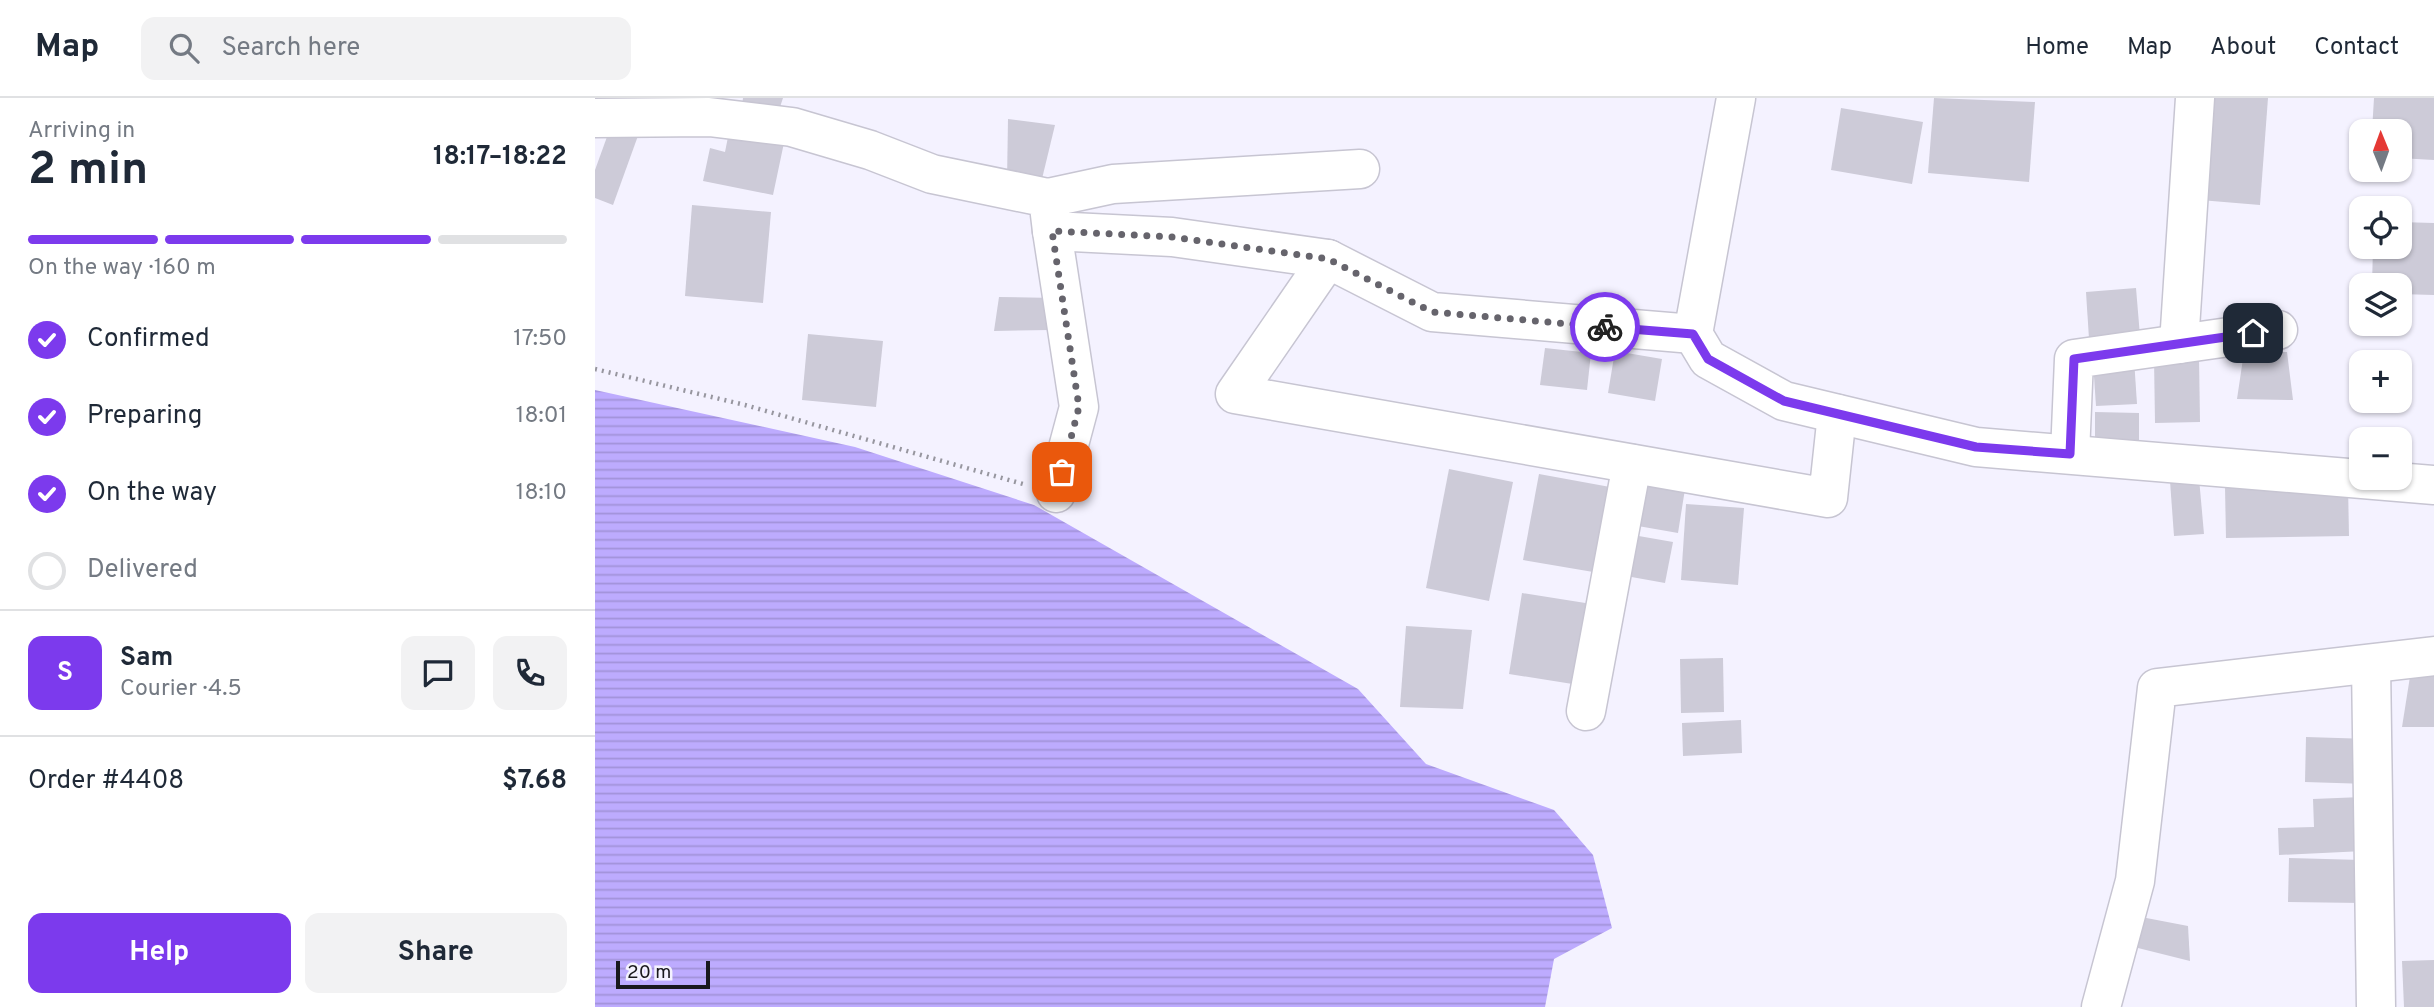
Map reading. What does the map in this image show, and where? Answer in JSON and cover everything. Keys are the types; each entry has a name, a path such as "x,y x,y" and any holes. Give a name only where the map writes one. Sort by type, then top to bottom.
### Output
{"street":[{"path":"1736,98 1693,334 1708,359 1784,401 1976,447 2434,485"},
{"path":"2179,344 2195,98"},
{"path":"595,118 709,117 792,127 870,150 1050,214 1172,237 1328,259 1432,312 1693,334"},
{"path":"1050,214 1113,184 1360,169"},
{"path":"1050,214 1079,407 1056,493"},
{"path":"1328,259 1235,394 1828,498 1837,414"},
{"path":"2070,454 2074,359 2277,330"},
{"path":"1586,711 1632,464"},
{"path":"2101,1007 2135,881 2157,688 2434,656"},
{"path":"2371,664 2376,1007"}],"path":[{"path":"595,369 745,405 1056,493"}],"shaded area":[{"path":"595,390 855,447 1034,505 1358,689 1426,764 1554,810 1593,855 1612,928 1554,959 1545,1007 595,1007"}],"building":[{"path":"743,98 783,98 778,113 742,107"},
{"path":"1934,98 2035,102 2029,182 1928,173"},
{"path":"2207,98 2268,98 2260,205 2200,200"},
{"path":"2374,98 2434,98 2434,160 2412,159 2412,119 2373,119"},
{"path":"1841,108 1923,122 1912,184 1831,170"},
{"path":"1008,119 1055,125 1041,183 1007,181"},
{"path":"612,123 639,133 613,205 595,198 595,170"},
{"path":"730,127 785,138 773,195 703,181 710,148 725,152"},
{"path":"692,205 771,212 763,303 685,296"},
{"path":"2412,222 2434,223 2434,295 2412,294 2412,273 2372,273 2373,259 2412,259"},
{"path":"2136,288 2140,336 2089,339 2086,292"},
{"path":"999,297 1056,298 1050,330 994,331"},
{"path":"808,334 883,341 876,407 802,400"},
{"path":"1545,348 1591,353 1587,390 1540,385"},
{"path":"1615,351 1662,359 1655,401 1608,393"},
{"path":"2244,352 2287,352 2293,400 2237,399"},
{"path":"2199,357 2200,422 2155,423 2154,358"},
{"path":"2134,359 2137,404 2096,406 2093,362"},
{"path":"2095,412 2139,413 2139,454 2095,454"},
{"path":"1449,469 1513,482 1489,601 1426,588"},
{"path":"1539,474 1621,489 1605,574 1523,560"},
{"path":"2199,478 2204,534 2174,536 2170,481"},
{"path":"1645,483 1685,489 1678,533 1638,526"},
{"path":"2348,485 2349,536 2226,538 2225,487"},
{"path":"1686,504 1744,508 1738,585 1681,580"},
{"path":"1633,535 1673,542 1665,583 1626,576"},
{"path":"1522,593 1598,605 1585,686 1509,674"},
{"path":"1406,626 1472,630 1463,709 1400,707"},
{"path":"1723,658 1724,712 1681,713 1680,659"},
{"path":"2412,664 2434,666 2434,727 2402,727"},
{"path":"1741,720 1742,753 1683,756 1682,723"},
{"path":"2306,737 2370,739 2368,784 2305,782"},
{"path":"2362,797 2364,851 2279,855 2278,828 2314,827 2313,799"},
{"path":"2289,858 2362,860 2362,903 2288,902"},
{"path":"2136,916 2188,926 2190,961 2138,948"},
{"path":"2434,960 2434,1007 2404,1007 2402,961"}],"way so far":[{"path":"1062,472 1079,407 1052,231 1172,237 1328,259 1432,312 1605,327"}],"route":[{"path":"1605,327 1693,334 1708,359 1784,401 1976,447 2070,454 2074,359 2253,333"}]}
